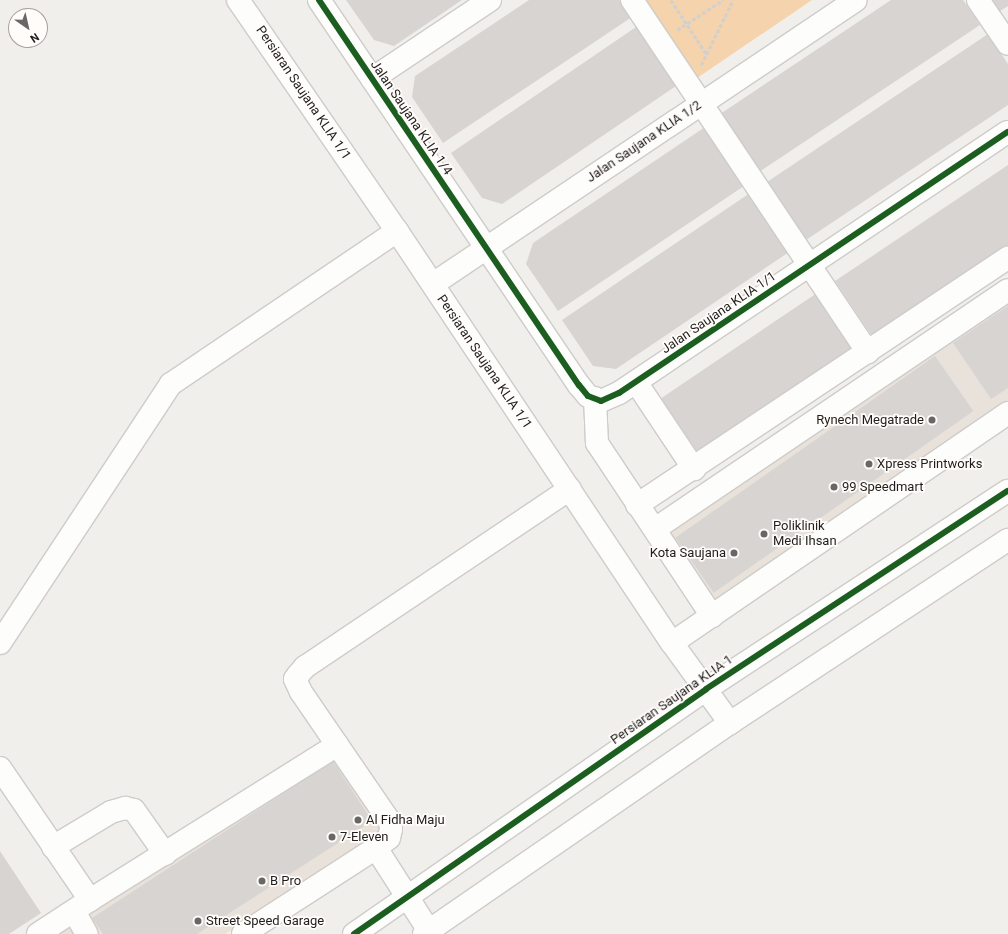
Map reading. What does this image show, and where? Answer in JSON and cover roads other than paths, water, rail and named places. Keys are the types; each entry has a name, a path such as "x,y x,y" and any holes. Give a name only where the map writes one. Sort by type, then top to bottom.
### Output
{"street":[{"name":"Persiaran Saujana KLIA 1/1","path":"238,0 433,284 672,643 730,723"},
{"name":"Jalan Saujana KLIA 1/4","path":"319,0 486,249"},
{"path":"372,79 490,0"},
{"path":"632,0 868,352"},
{"name":"Jalan Saujana KLIA 1/2","path":"433,284 856,0"},
{"path":"978,0 1008,44"},
{"name":"Jalan Saujana KLIA 1/1","path":"595,398 601,401 619,393 1008,132"},
{"path":"0,643 171,384 397,231"},
{"path":"486,249 579,385 588,396 595,398 598,443 637,505 655,529 712,616"},
{"path":"637,505 694,469 1008,258"},
{"path":"655,529 1008,290"},
{"path":"636,382 694,469"},
{"path":"672,643 1008,413"},
{"path":"243,934 382,843 391,829 390,822 301,692 295,679 298,674 570,489"},
{"name":"Persiaran Saujana KLIA 1","path":"354,934 408,898 706,689 1008,491"},
{"path":"382,843 426,933 730,723 1008,540"},
{"path":"38,934 337,744"},
{"path":"0,768 53,847 82,906 87,934"},
{"path":"53,847 111,812 125,808 134,810 165,854"}],"place":[{"name":"Rynech Megatrade","path":"932,420"},
{"name":"Xpress Printworks","path":"869,464"},
{"name":"99 Speedmart","path":"834,487"},
{"name":"Poliklinik Medi Ihsan","path":"764,534"},
{"name":"Kota Saujana","path":"734,553"},
{"name":"Al Fidha Maju","path":"358,820"},
{"name":"7-Eleven","path":"332,837"},
{"name":"B Pro","path":"262,881"},
{"name":"Street Speed Garage","path":"198,921"}]}
